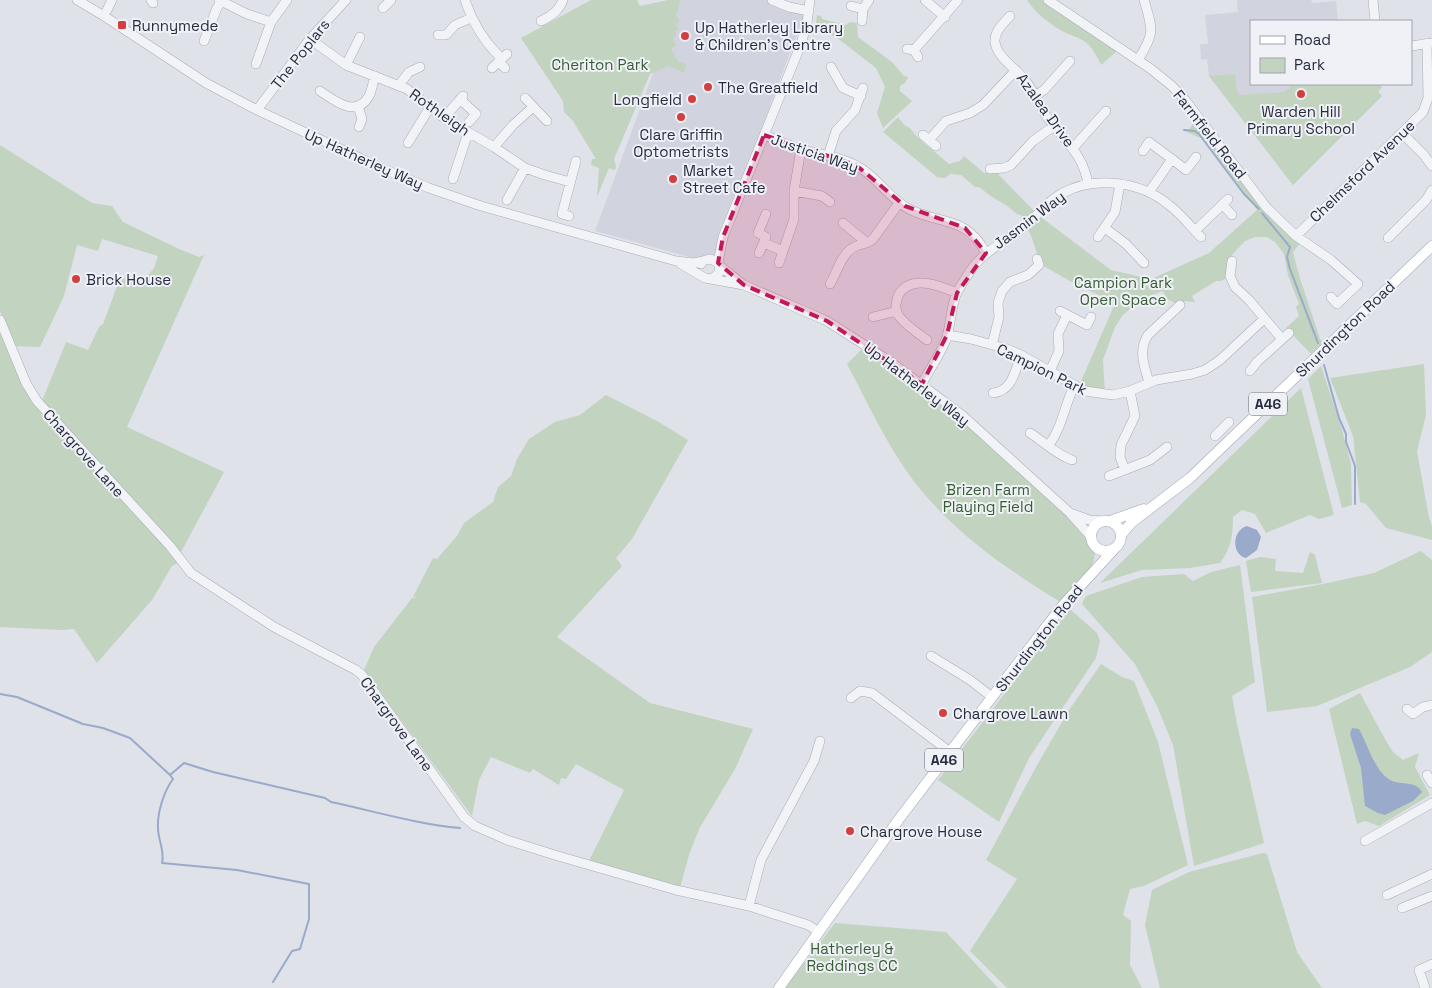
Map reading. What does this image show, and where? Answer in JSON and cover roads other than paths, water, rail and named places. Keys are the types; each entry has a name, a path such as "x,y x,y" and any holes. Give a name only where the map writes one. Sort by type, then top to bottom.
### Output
{"main road":[{"name":"Shurdington Road","path":"1121,535 1131,523 1190,478 1432,246"},
{"name":"Shurdington Road","path":"1107,521 1135,513 1171,494"},
{"path":"1107,521 1119,527 1121,535 1117,546 1106,550 1100,549 1093,541 1092,532 1096,526 1107,521"},
{"name":"Shurdington Road","path":"1086,579 1095,560 1093,541"},
{"name":"Shurdington Road","path":"779,988 899,818 1059,610 1117,546"}],"street":[{"name":"Up Hatherley Way","path":"77,0 184,69 257,110 379,167 438,191 505,213 676,261 694,263 705,260"},
{"path":"104,16 112,0"},
{"path":"258,61 272,22 287,0"},
{"name":"The Poplars","path":"257,110 310,39 346,0"},
{"path":"383,8 391,0"},
{"path":"465,0 471,18 499,64"},
{"path":"772,0 790,7 809,11"},
{"path":"723,237 700,268 707,277 718,275 723,237 801,44 810,0"},
{"path":"862,21 863,9 869,0"},
{"path":"925,0 945,17"},
{"path":"913,52 958,0"},
{"name":"Farmfield Road","path":"1048,0 1138,60 1164,80 1186,101 1266,207 1296,236 1331,260 1358,284 1338,304 1331,297"},
{"path":"1138,60 1148,44 1152,30 1144,0"},
{"path":"1374,0 1375,20"},
{"path":"204,40 220,1 247,14 272,22"},
{"path":"541,21 553,15 564,1"},
{"path":"851,6 863,9"},
{"name":"Azalea Drive","path":"1010,16 998,30 995,40 1000,55 1026,80 1054,126 1073,148 1084,166 1088,184"},
{"path":"444,36 456,24 471,18"},
{"path":"346,65 360,37"},
{"name":"Rothleigh","path":"310,39 346,65 399,85 415,94 444,118 494,147 525,168 570,182"},
{"path":"1412,46 1430,43"},
{"name":"Chelmsford Avenue","path":"1296,236 1430,104 1428,98 1430,43"},
{"path":"1035,96 1044,90 1067,64 1057,61"},
{"path":"399,85 409,72 420,67"},
{"path":"929,140 946,121 970,113 982,105 1016,70"},
{"path":"828,156 836,131 855,110 862,92 843,88 831,73"},
{"path":"319,91 345,106 358,106 368,96 375,76"},
{"path":"444,118 462,97 476,114 469,122"},
{"path":"525,98 547,121"},
{"path":"358,106 362,119 359,127"},
{"path":"413,140 430,107"},
{"path":"494,147 532,107"},
{"path":"1073,148 1100,114"},
{"path":"990,169 1004,168 1011,165 1033,142 1054,126"},
{"path":"453,179 466,139 470,133"},
{"path":"1402,133 1432,166"},
{"name":"Justicia Way","path":"764,135 863,169 899,203 920,214 956,223 965,228 978,240 986,253"},
{"path":"1142,151 1149,142 1172,160 1184,173 1196,157"},
{"path":"779,263 794,220 794,191 801,149"},
{"path":"1149,192 1172,160"},
{"path":"569,216 562,214 576,161"},
{"path":"507,200 525,168"},
{"name":"Jasmin Way","path":"922,384 937,358 947,335 957,293 970,271 986,253 1021,230 1057,196 1088,184 1120,184 1149,192 1175,210 1198,234 1226,202 1232,215"},
{"path":"1098,236 1117,208 1120,184"},
{"path":"1388,238 1426,200 1432,190"},
{"path":"794,191 823,192 830,202"},
{"path":"830,284 838,276 843,258 849,250 857,245 867,243 875,237 899,203"},
{"path":"759,253 766,237 758,233 766,214"},
{"path":"843,223 867,243"},
{"path":"1105,228 1120,238 1131,254 1144,263"},
{"path":"764,243 783,251"},
{"path":"705,260 711,259 719,265"},
{"path":"992,344 999,317 999,299 1002,291 1010,282 1028,275 1039,266 1036,259"},
{"name":"Up Hatherley Way","path":"676,261 707,277 744,285 827,321 862,342 962,415 1070,514 1093,541"},
{"path":"1232,261 1230,276 1235,287 1249,300 1264,319 1285,336 1250,371"},
{"name":"Up Hatherley Way","path":"719,265 744,285"},
{"path":"927,340 898,315 896,302 900,294 906,287 913,284 940,286 957,293"},
{"path":"1149,382 1142,354 1144,341 1180,305"},
{"path":"873,317 896,311"},
{"path":"1050,371 1059,351 1058,334 1064,313 1087,325 1091,317"},
{"name":"Campion Park","path":"947,335 992,344 1021,355 1074,386 1085,391 1105,395 1121,394 1149,382 1192,374 1210,367 1264,319"},
{"name":"Chargrove Lane","path":"0,320 26,384 37,400 170,546 191,573 274,627 356,670 362,675 464,817 475,826 507,840 624,876 749,906 808,925 819,932"},
{"path":"999,394 1010,384 1021,355"},
{"path":"1049,445 1063,419 1066,403 1074,386"},
{"path":"1125,470 1120,457 1120,448 1135,416 1130,391"},
{"path":"1230,422 1218,433 1231,439"},
{"path":"1030,434 1049,445 1058,454 1072,460"},
{"path":"1109,476 1150,460 1161,449"},
{"name":"Up Hatherley Way","path":"1070,514 1089,520 1107,521"},
{"path":"931,656 970,680 992,697"},
{"path":"851,698 860,691 872,693 950,752"},
{"path":"1411,715 1423,707 1432,705"},
{"path":"749,906 761,860 814,761 820,741"},
{"path":"1365,842 1432,803"},
{"path":"1387,895 1432,874"},
{"path":"1402,908 1432,896"},
{"path":"1425,988 1419,970 1432,964"}],"water":[{"path":"1247,526 1257,530 1261,537 1257,550 1246,558 1238,552 1235,542 1238,532"},
{"path":"1352,728 1359,729 1384,776 1394,782 1419,788 1422,792 1413,801 1385,815 1365,806 1361,768 1350,734"}],"waterway":[{"path":"1184,130 1195,131 1199,134 1244,194 1259,209"},
{"path":"1262,213 1290,247 1287,257 1290,269 1318,343"},
{"path":"1324,365 1339,418 1346,434 1346,442 1355,466 1355,504"},
{"path":"0,694 17,697 83,724 103,728 130,738 170,775 184,763 213,772 325,798 331,802 411,820 460,828"},
{"path":"170,775 173,779 162,802 158,822 158,832 163,854 162,863 237,870 309,884 309,919 300,949 292,951 273,982"}],"place":[{"name":"Runnymede","path":"122,25"},
{"name":"Up Hatherley Library & Children's Centre","path":"685,36"},
{"name":"The Greatfield","path":"708,87"},
{"name":"Warden Hill Primary School","path":"1301,94"},
{"name":"Longfield","path":"692,99"},
{"name":"Clare Griffin Optometrists","path":"681,117"},
{"name":"Market Street Cafe","path":"673,179"},
{"name":"Brick House","path":"76,279"},
{"name":"Chargrove Lawn","path":"943,713"},
{"name":"Chargrove House","path":"850,831"}],"park label":[{"name":"Cheriton Park","path":"600,64"},
{"name":"Campion Park Open Space","path":"1123,290"},
{"name":"Brizen Farm Playing Field","path":"988,498"},
{"name":"Hatherley & Reddings CC","path":"852,956"}]}
